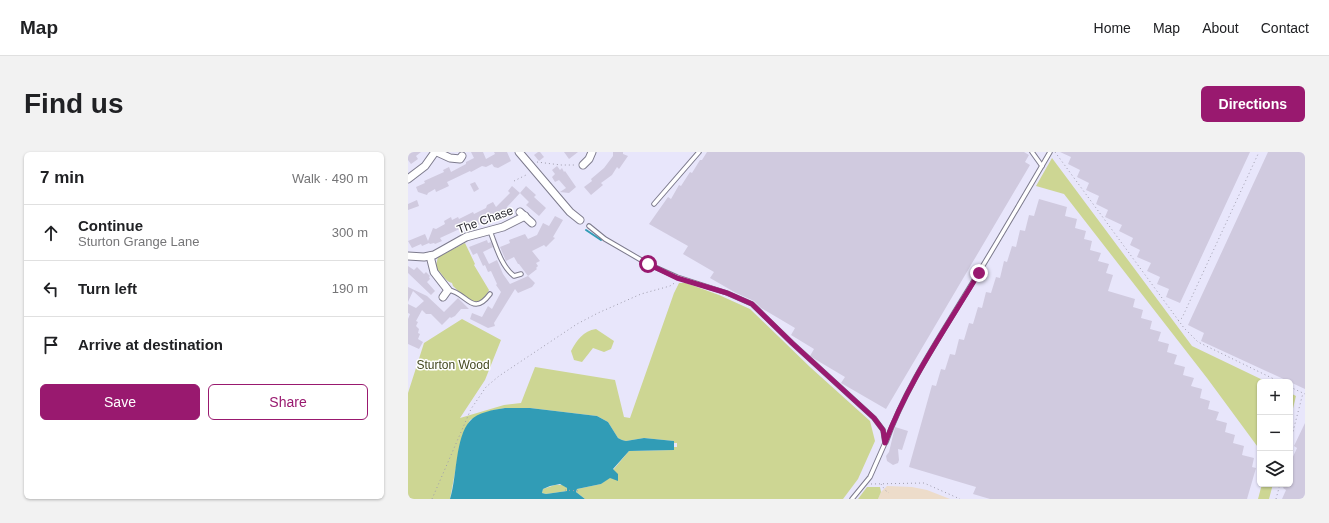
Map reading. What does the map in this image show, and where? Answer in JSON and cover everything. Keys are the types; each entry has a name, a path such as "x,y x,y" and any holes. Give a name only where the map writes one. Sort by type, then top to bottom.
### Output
{"street":[{"path":"408,179 424,166 436,152 450,158 460,159 462,156"},
{"path":"519,152 570,212 580,220"},
{"path":"583,165 589,159 592,152"},
{"name":"The Chase","path":"408,256 430,256 466,237 503,227 522,214 532,223"},
{"path":"430,256 434,272 440,282 448,290 443,297"}],"lane":[{"path":"654,204 699,152"},
{"path":"1032,152 1042,166"},
{"path":"852,499 870,477 891,426 917,375 1050,152"},
{"path":"589,226 605,239 648,264 682,279 727,293 752,304 874,418 883,430 885,443"},
{"path":"490,231 503,263 514,276 521,274"},
{"path":"448,290 454,291 476,305 482,303 490,294"}],"path":[{"path":"1054,152 1184,328 1198,342 1274,379"},
{"path":"1178,321 1182,318 1259,152"},
{"path":"528,161 561,165 583,165"},
{"path":"514,181 536,171"},
{"path":"432,499 471,408 486,387 504,372 577,324 641,294 670,286 682,279"},
{"path":"1293,388 1305,394"},
{"path":"1293,432 1303,393"},
{"path":"864,484 924,483 960,499"},
{"path":"880,484 889,493"},
{"path":"1276,499 1279,487"},
{"path":"565,490 579,491"}],"shaded area":[{"path":"887,486 912,487 927,490 950,499 878,499 881,492"}],"green space":[{"path":"1052,158 1192,346 1261,379 1257,379 1257,446 1207,378 1064,194 1036,186"},
{"path":"465,243 475,264 474,265 489,290 485,297 476,302 471,301 453,286 452,283 447,281 437,270 436,265 438,257"},
{"name":"Sturton Wood","path":"679,283 686,283 719,295 750,309 810,367 870,421 875,441 858,479 843,499 585,499 576,492 577,489 601,484 610,477 613,479 613,470 629,451 674,450 674,447 677,447 677,443 674,443 674,441 644,438 626,441 622,440 618,438 608,422 597,416 530,408 505,408 494,410 470,420 463,434 450,499 408,499 408,393 424,343 462,319 501,340 485,380 460,418 504,405 521,403 535,367 615,380 624,417 630,418 674,293"},
{"path":"596,329 614,341 611,349 604,352 593,348 582,362 574,360 571,351 576,343 584,334"},
{"path":"1293,394 1296,396 1293,408"},
{"path":"555,485 563,485 567,488 567,491 546,494 542,493 543,489"},
{"path":"867,487 880,487 881,492 878,499 858,499"},
{"path":"1261,487 1272,487 1269,499 1258,499"}],"water":[{"path":"505,408 530,408 597,416 608,422 618,438 622,440 626,441 644,438 674,441 674,450 629,451 613,469 618,474 618,481 610,478 601,484 577,489 576,492 585,499 450,499 459,447 465,428 477,415","holes":["560,484 567,488 567,491 546,494 542,493 543,489 550,486"]}],"building":[{"path":"408,152 421,152 416,156 418,159 411,164 408,160"},
{"path":"471,152 483,152 486,159 495,154 494,152 507,152 511,161 498,168 494,167 492,164 486,167 482,166 447,182 449,186 436,192 435,189 427,195 418,192 416,187 425,183 424,181 444,172 443,170 449,167 451,172 474,158"},
{"path":"540,152 544,157 539,161 534,155"},
{"path":"564,152 578,152 569,159"},
{"path":"613,152 623,152 623,154 628,156 619,169 617,167 612,175 601,183 603,185 591,195 584,187 604,168 613,156"},
{"path":"707,152 1024,152 1029,155 1025,162 1030,165 886,409 841,383 845,377 810,356 814,349 791,335 795,328 761,308 754,301 736,293 710,278 714,272 683,254 688,246 649,224 668,197 671,199 679,185 681,186 690,172 692,173"},
{"path":"1060,152 1250,152 1180,303 1166,297 1169,289 1157,284 1160,277 1147,271 1151,263 1137,257 1140,250 1130,245 1133,238 1119,231 1122,225 1105,217 1108,210 1096,204 1099,196 1086,190 1089,183 1077,177 1080,170 1068,164 1071,157"},
{"path":"1268,152 1305,152 1305,389 1293,383 1293,379 1283,379 1201,341 1204,333 1188,325"},
{"path":"557,166 560,170 562,168 564,172 565,171 576,187 569,193 560,192 566,188 559,180 555,182 552,177 555,174 552,170"},
{"path":"475,182 479,189 474,192 470,184"},
{"path":"512,186 520,193 507,207 509,212 499,217 498,215 478,225 477,221 440,238 442,241 435,244 429,243 422,246 421,244 412,248 408,241 425,234 428,241 433,228 436,229 445,224 444,221 451,217 452,220 458,217 459,219 473,212 474,214 486,208 487,205 493,202 496,207 510,193 508,191"},
{"path":"526,186 536,195 534,197 546,208 539,216 526,205 529,202 520,193"},
{"path":"1039,199 1067,207 1065,216 1077,219 1075,228 1086,231 1084,239 1092,241 1090,250 1101,253 1098,261 1109,264 1106,273 1113,275 1108,291 1135,299 1133,307 1143,310 1141,318 1152,321 1150,329 1161,332 1158,341 1169,344 1167,352 1177,355 1174,364 1185,367 1183,375 1194,378 1191,386 1202,389 1200,398 1210,401 1208,409 1219,412 1216,420 1227,423 1225,432 1235,435 1233,443 1244,446 1242,455 1254,458 1252,467 1256,468 1247,499 990,499 973,494 976,487 909,467 932,385 936,386 941,369 945,370 950,354 955,355 959,339 964,340 969,323 973,324 978,307 982,308 986,292 991,293 996,277 1000,278 1004,261 1007,262 1012,246 1016,247 1020,230 1025,231 1029,215 1034,216"},
{"path":"417,200 419,206 408,210 408,204"},
{"path":"555,216 563,220 553,237 555,238 546,247 544,245 532,251 540,261 536,263 538,266 536,268 537,269 528,276 514,257 506,261 500,247 510,243 509,240 525,234 528,239 537,235 543,223 549,226"},
{"path":"487,240 488,243 491,242 493,247 483,252 489,264 497,260 503,274 510,284 528,276 535,283 532,287 518,293 515,289 494,323 495,326 488,328 470,319 472,313 482,317 488,306 492,309 501,292 496,285 497,284 491,271 488,272 485,265 483,266 477,253 473,255 469,247"},
{"path":"408,266 414,270 417,267 424,274 426,272 430,276 430,279 427,282 435,291 431,295 408,273"},
{"path":"408,287 427,296 444,312 458,298 469,309 461,309 455,316 450,317 442,325 431,314 426,314 422,310 416,321 418,322 416,326 419,329 418,333 420,334 418,339 423,342 419,349 408,344 408,319 410,314 408,313 408,304 416,308 424,301 413,291 408,302"},
{"path":"1305,423 1305,499 1282,499 1286,490 1284,487 1293,487 1293,457 1297,448 1294,446"},
{"path":"895,427 908,431 902,450 898,449 898,463 893,465 887,461 886,456 889,452"}],"waterway":[{"path":"586,230 601,240"}],"route":[{"path":"648,264 677,278 727,293 752,304 874,418 883,430 885,443 891,426 917,375 979,273"}]}
